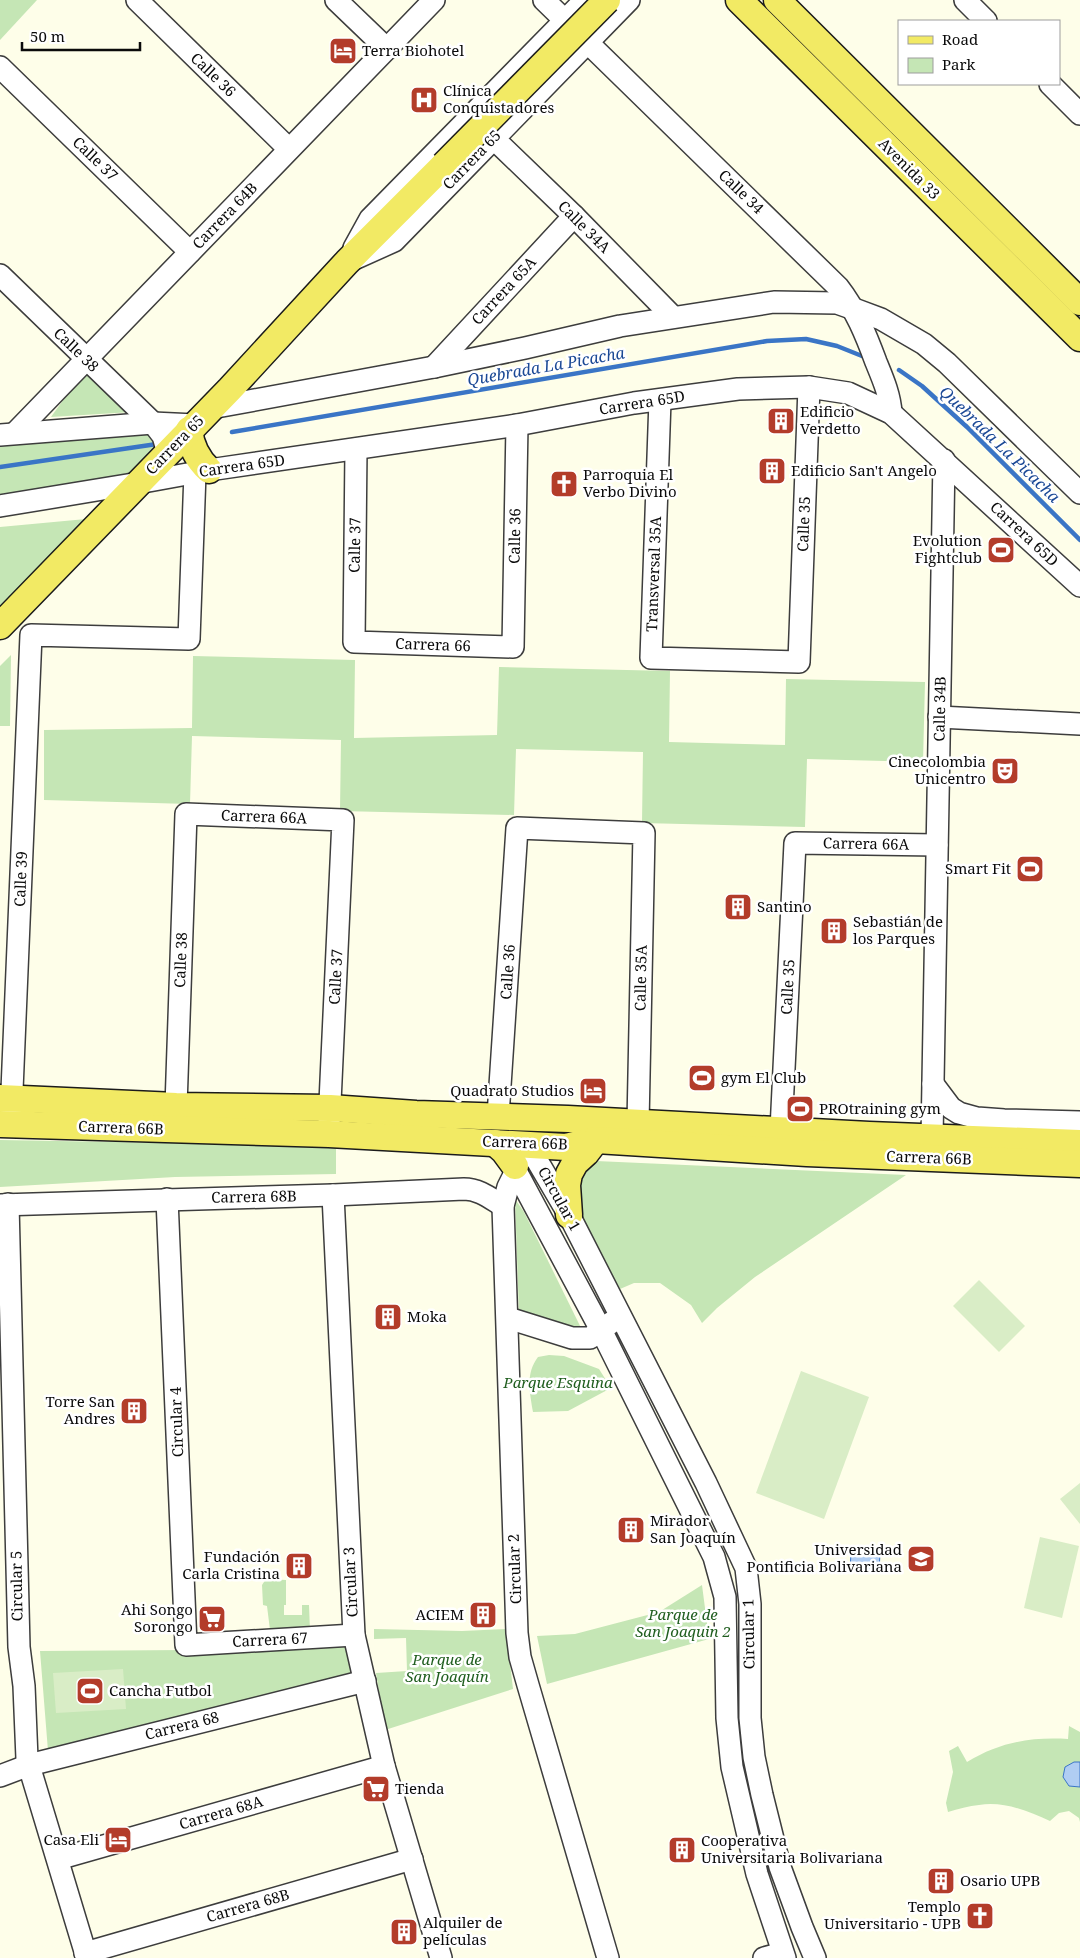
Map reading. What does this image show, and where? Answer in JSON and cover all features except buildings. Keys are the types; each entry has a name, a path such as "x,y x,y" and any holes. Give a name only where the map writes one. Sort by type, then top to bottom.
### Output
{"main road":[{"name":"Carrera 65","path":"0,626 168,453 347,262 607,0"},
{"name":"Avenida 33","path":"739,0 1080,338"},
{"name":"Avenida 33","path":"777,0 1080,302"},
{"path":"198,421 191,444 202,471"},
{"name":"Carrera 66B","path":"6,1098 176,1106 330,1108 416,1114 563,1118 932,1138 1080,1143"},
{"path":"498,1116 519,1161 540,1134 563,1118"},
{"path":"974,1139 1004,1120"},
{"name":"Carrera 66B","path":"6,1124 329,1134 495,1143 519,1161 596,1140 807,1153 1080,1164"},
{"path":"569,1215 567,1185 569,1174 575,1164 596,1140"}],"street":[{"name":"Calle 36","path":"137,0 290,149"},
{"path":"336,0 387,49"},
{"name":"Carrera 64B","path":"8,434 86,359 434,0"},
{"name":"Calle 34","path":"544,0 838,287 854,309 869,344 890,397 891,413"},
{"name":"Carrera 65","path":"347,262 370,219 585,0"},
{"name":"Carrera 65","path":"347,262 394,241 629,0"},
{"path":"965,0 985,20"},
{"name":"Calle 37","path":"0,66 190,252"},
{"path":"1051,85 1080,114"},
{"name":"Calle 34A","path":"493,138 574,216 672,318"},
{"name":"Carrera 65A","path":"434,367 574,216"},
{"path":"820,301 823,281 821,270"},
{"name":"Calle 38","path":"0,275 153,424 163,436 168,453"},
{"path":"153,424 198,421 620,326 774,302 820,301 837,303 882,319 924,344 947,363 1080,493"},
{"path":"869,344 886,333 901,330"},
{"name":"Carrera 65D","path":"137,483 202,471 517,425 660,400 738,389 808,387 848,393 891,413 1080,586"},
{"name":"Calle 35","path":"651,658 799,662 808,387"},
{"name":"Transversal 35A","path":"651,658 660,400"},
{"name":"Carrera 64B","path":"8,434 153,424"},
{"name":"Calle 36","path":"513,647 517,425"},
{"name":"Calle 37","path":"354,642 356,449"},
{"name":"Calle 34B","path":"932,1138 944,460"},
{"name":"Calle 39","path":"6,1124 31,635 189,639 202,471"},
{"path":"0,506 137,483"},
{"name":"Carrera 66","path":"354,642 513,647"},
{"path":"939,717 1080,724"},
{"name":"Calle 38","path":"176,1106 186,814"},
{"name":"Carrera 66A","path":"186,814 343,820"},
{"name":"Calle 37","path":"329,1134 343,820"},
{"name":"Calle 36","path":"498,1116 517,828 644,833"},
{"name":"Calle 35A","path":"638,1123 644,833"},
{"name":"Calle 35","path":"781,1130 795,843"},
{"name":"Carrera 66A","path":"795,843 937,845"},
{"path":"933,1084 951,1108 959,1113 977,1118 1080,1122"},
{"name":"Circular 2","path":"519,1161 508,1187 503,1206 517,1633 520,1657 608,1958"},
{"name":"Circular 1","path":"777,1956 738,1798 732,1766 727,1718 725,1597 714,1557 519,1161 538,1162 569,1215 706,1483 746,1568 750,1604 750,1718 754,1757 780,1867 815,1958"},
{"name":"Carrera 68B","path":"4,1204 333,1196 472,1189 503,1206"},
{"name":"Circular 3","path":"333,1196 354,1635 384,1766 412,1859 438,1957"},
{"name":"Circular 4","path":"167,1199 186,1645"},
{"name":"Circular 5","path":"4,1204 19,1647 24,1686 29,1765 86,1955"},
{"path":"508,1318 572,1338 590,1338 621,1316"},
{"name":"Carrera 67","path":"186,1645 354,1635"},
{"name":"Carrera 68","path":"0,1776 29,1765 365,1681"},
{"name":"Carrera 68A","path":"58,1859 384,1766"},
{"name":"Carrera 68B","path":"86,1955 412,1859"}],"green space":[{"path":"0,0 37,0 0,40"},
{"path":"86,368 132,412 51,417"},
{"path":"147,427 159,450 139,477 0,495 0,442"},
{"path":"86,519 0,608 0,527"},
{"path":"11,655 10,726 0,726 0,666"},
{"path":"193,656 355,660 354,738 497,735 499,667 670,671 669,742 785,745 786,679 925,682 923,762 807,759 805,827 642,823 643,752 516,749 514,815 340,811 341,740 192,736 190,804 44,800 44,730 192,728"},
{"path":"0,1140 336,1146 336,1174 175,1177 0,1187"},
{"path":"596,1161 906,1175 755,1277 702,1323 691,1305 660,1283 634,1283 620,1289 578,1209 577,1177"},
{"path":"515,1199 524,1212 583,1332 519,1313"},
{"path":"979,1280 1025,1326 999,1352 953,1306"},
{"name":"Parque Esquina","path":"549,1355 564,1356 599,1369 611,1388 568,1411 533,1412 530,1384 531,1370 538,1357"},
{"path":"801,1371 869,1397 824,1519 756,1493"},
{"path":"1080,1483 1080,1524 1060,1499"},
{"path":"1040,1537 1079,1546 1062,1618 1024,1608"},
{"path":"266,1579 286,1580 284,1615 302,1615 302,1605 309,1605 310,1631 270,1630 267,1606 263,1605 262,1585"},
{"name":"Parque de San Joaquin 2","path":"702,1585 709,1639 547,1684 537,1636 575,1634 659,1612"},
{"name":"Parque de San Joaquín","path":"374,1629 462,1631 506,1629 513,1689 385,1730 376,1673 407,1671 406,1638 374,1639"},
{"path":"346,1642 356,1679 48,1751 40,1651 187,1650"},
{"name":"Cancha Futbol","path":"123,1669 126,1709 56,1713 53,1673"},
{"path":"1069,1726 1080,1732 1080,1822 1079,1818 1069,1811 1059,1813 1050,1821 1024,1810 998,1804 975,1805 948,1812 946,1803 953,1772 949,1751 958,1746 967,1762 1003,1745 1016,1742 1041,1739 1068,1739"}],"water":[{"path":"851,1552 880,1553 879,1572 850,1571"},
{"path":"1074,1762 1080,1762 1080,1787 1069,1786 1063,1777 1065,1767"}],"waterway":[{"name":"Quebrada La Picacha","path":"232,432 767,341 806,339 837,346 862,356"},
{"name":"Quebrada La Picacha","path":"899,370 922,386 967,427 1080,540"},
{"name":"Quebrada La Picacha","path":"0,467 157,444"}],"place":[{"name":"Terra Biohotel","path":"343,51"},
{"name":"Clínica Conquistadores","path":"424,100"},
{"name":"Edificio Verdetto","path":"781,421"},
{"name":"Edificio San't Angelo","path":"772,471"},
{"name":"Parroquia El Verbo Divino","path":"564,484"},
{"name":"Evolution Fightclub","path":"1001,550"},
{"name":"Cinecolombia Unicentro","path":"1005,771"},
{"name":"Smart Fit","path":"1030,869"},
{"name":"Santino","path":"738,907"},
{"name":"Sebastián de los Parques","path":"834,931"},
{"name":"gym El Club","path":"702,1078"},
{"name":"Quadrato Studios","path":"593,1091"},
{"name":"PROtraining gym","path":"800,1109"},
{"name":"Moka","path":"388,1317"},
{"name":"Torre San Andres","path":"134,1411"},
{"name":"Mirador San Joaquín","path":"631,1530"},
{"name":"Universidad Pontificia Bolivariana","path":"921,1559"},
{"name":"Fundación Carla Cristina","path":"299,1566"},
{"name":"ACIEM","path":"483,1615"},
{"name":"Ahi Songo Sorongo","path":"212,1619"},
{"name":"Cancha Futbol","path":"90,1691"},
{"name":"Tienda","path":"376,1789"},
{"name":"Casa Eli","path":"118,1840"},
{"name":"Cooperativa Universitaria Bolivariana","path":"682,1850"},
{"name":"Osario UPB","path":"941,1881"},
{"name":"Templo Universitario - UPB","path":"980,1916"},
{"name":"Alquiler de películas","path":"404,1932"}]}
